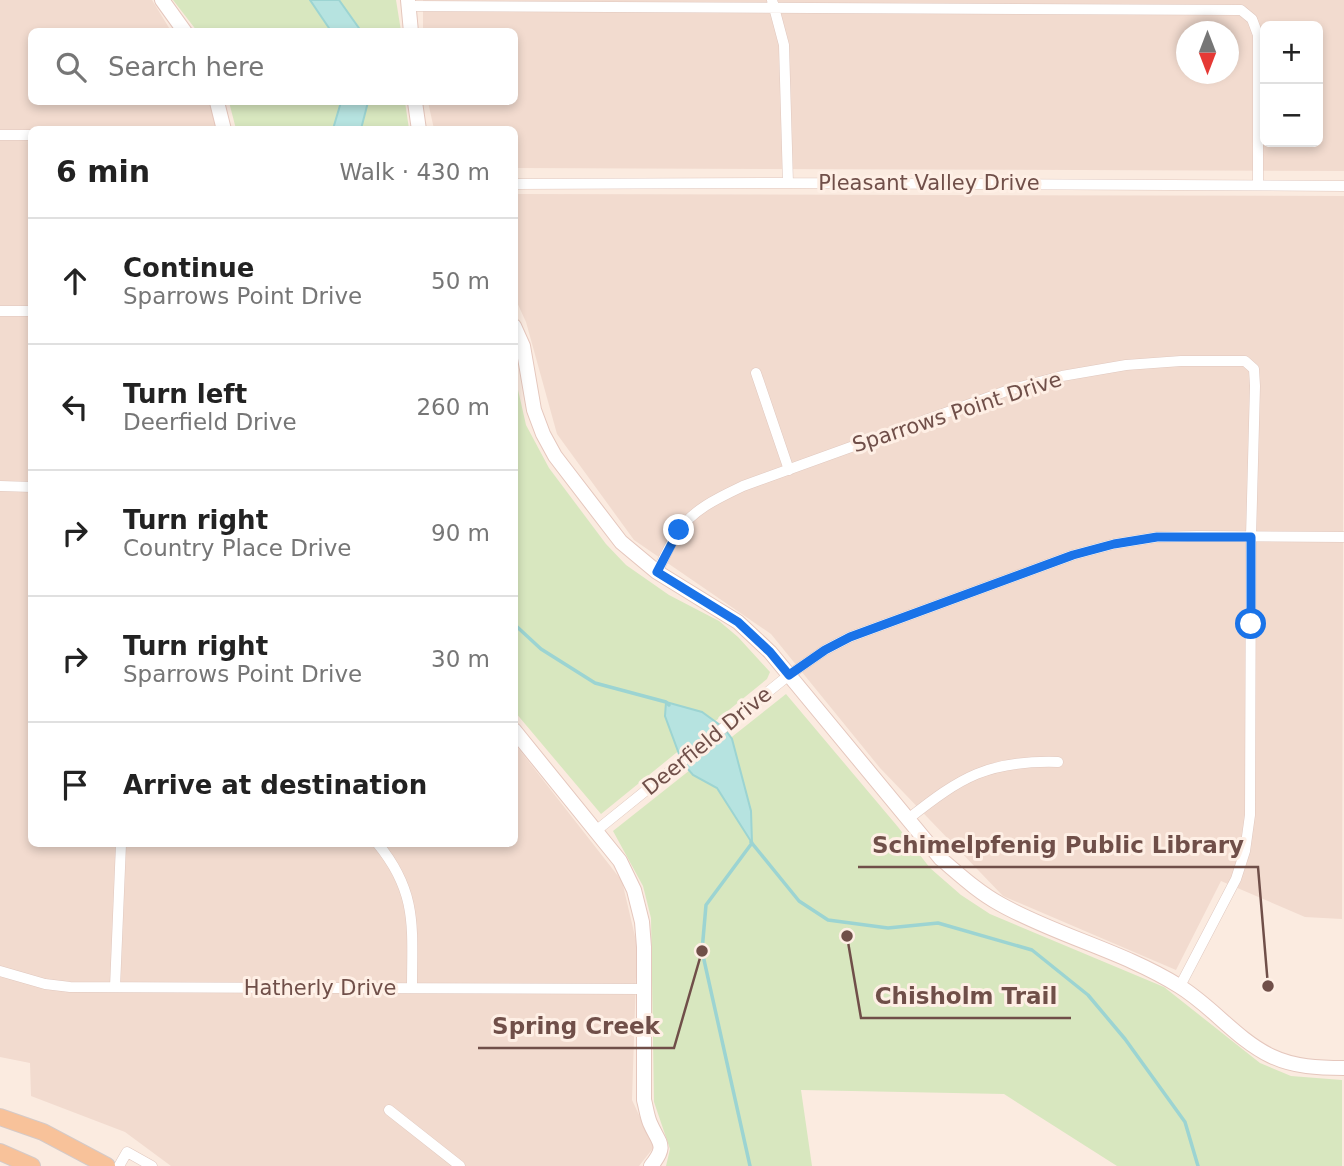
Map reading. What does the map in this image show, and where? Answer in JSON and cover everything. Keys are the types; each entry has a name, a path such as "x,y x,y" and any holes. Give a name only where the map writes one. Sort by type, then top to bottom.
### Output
{"main road":[{"path":"0,1117 43,1132 107,1166"},
{"path":"0,1152 32,1166"}],"street":[{"path":"162,0 182,28"},
{"path":"411,28 409,3 1241,10 1252,19 1258,35 1258,185"},
{"path":"774,4 783,45 788,183"},
{"path":"218,105 223,126"},
{"path":"415,105 418,126"},
{"path":"0,135 28,135"},
{"name":"Pleasant Valley Drive","path":"518,184 1344,186"},
{"path":"0,311 28,311"},
{"path":"518,335 523,346 534,410 543,434 555,456 621,542 657,572 738,622 770,652 941,859 998,903 1031,920 1150,970 1180,986 1247,1042 1271,1056 1295,1065 1344,1068"},
{"name":"Sparrows Point Drive","path":"657,572 679,530 698,511 721,496 1009,390 1062,376 1126,365 1181,361 1245,361 1254,369 1255,386 1251,537 1250,815 1245,851 1236,879 1180,986"},
{"path":"757,373 789,470"},
{"path":"0,486 28,486"},
{"name":"Deerfield Drive","path":"597,830 789,675 825,650 850,637 1073,555 1114,544 1157,537 1344,537"},
{"path":"518,735 620,860 634,890 642,922 644,1100 650,1123 662,1145 660,1155 651,1166"},
{"path":"908,819 948,787 971,776 1004,764 1058,762"},
{"path":"115,987 121,847"},
{"path":"380,847 398,872 410,902 412,988"},
{"name":"Hatherly Drive","path":"0,971 45,984 70,987 643,989"},
{"path":"389,1110 460,1166"},
{"path":"119,1166 127,1152 152,1166"}],"shaded area":[{"path":"0,0 152,0 169,28 28,28 28,105 211,105 215,126 28,126 28,847 518,847 518,748 622,881 637,945 632,1100 654,1147 639,1166 171,1166 125,1132 31,1096 30,1063 0,1057"},
{"path":"423,0 1344,0 1344,171 518,168 518,126 433,126 429,105 518,105 518,28 423,28"},
{"path":"518,194 1344,196 1342,919 1305,917 1221,881 1176,970 1003,896 880,768 771,634 634,540 557,434 526,322 518,305"}],"green space":[{"path":"173,0 396,0 401,28 195,28"},
{"path":"230,105 405,105 409,126 235,126"},
{"path":"518,390 526,425 549,468 606,544 626,565 669,595 719,621 738,637 770,672 767,679 601,814 518,716"},
{"path":"786,694 930,868 961,895 990,914 1164,987 1260,1063 1291,1076 1342,1080 1342,1166 1117,1166 1004,1094 801,1090 812,1166 666,1166 670,1149 654,1102 651,918 643,886 613,831"}],"water":[{"path":"310,0 339,0 359,28 329,28"},
{"path":"340,105 367,105 362,126 334,126"},
{"path":"666,702 702,712 724,728 732,739 751,811 752,843 717,788 693,775 682,762 665,716"}],"waterway":[{"path":"518,628 541,649 595,683 669,705"},
{"path":"751,842 799,901 828,920 888,928 938,923 1032,950 1088,995 1125,1039 1185,1122 1198,1166"},
{"path":"750,1166 702,951 706,905 752,843"}],"place":[{"name":"Chisholm Trail","path":"847,936"},
{"name":"Spring Creek","path":"702,951"},
{"name":"Schimelpfenig Public Library","path":"1268,986"}],"route":[{"path":"679,530 657,572 738,622 770,652 789,675 825,650 850,637 1073,555 1114,544 1157,537 1251,537 1251,624"}]}
